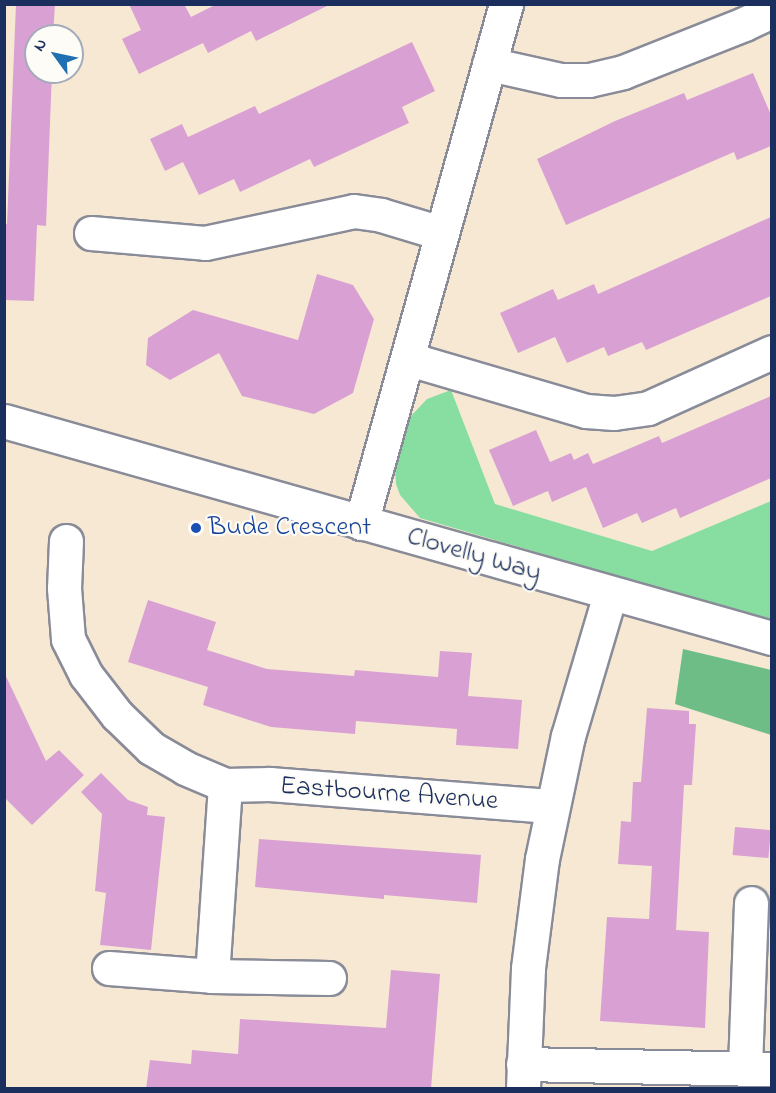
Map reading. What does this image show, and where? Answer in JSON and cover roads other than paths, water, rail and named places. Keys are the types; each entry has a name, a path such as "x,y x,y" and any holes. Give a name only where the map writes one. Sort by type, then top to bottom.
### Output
{"street":[{"path":"361,523 409,359 441,233 506,4"},
{"path":"489,64 561,80 589,80 623,72 771,11"},
{"path":"91,233 206,243 354,211 381,215 441,233"},
{"path":"409,359 586,411 614,413 648,408 771,352"},
{"name":"Clovelly Way","path":"4,421 771,638"},
{"name":"Eastbourne Avenue","path":"66,541 64,588 68,639 86,675 117,716 151,748 185,768 225,785 270,784 552,806"},
{"path":"610,594 568,736 552,806 528,968 523,1076 758,1068 750,903"},
{"path":"212,976 225,785"},
{"path":"109,968 212,976 329,978"}],"place":[{"name":"Bude Crescent","path":"196,528"}]}
